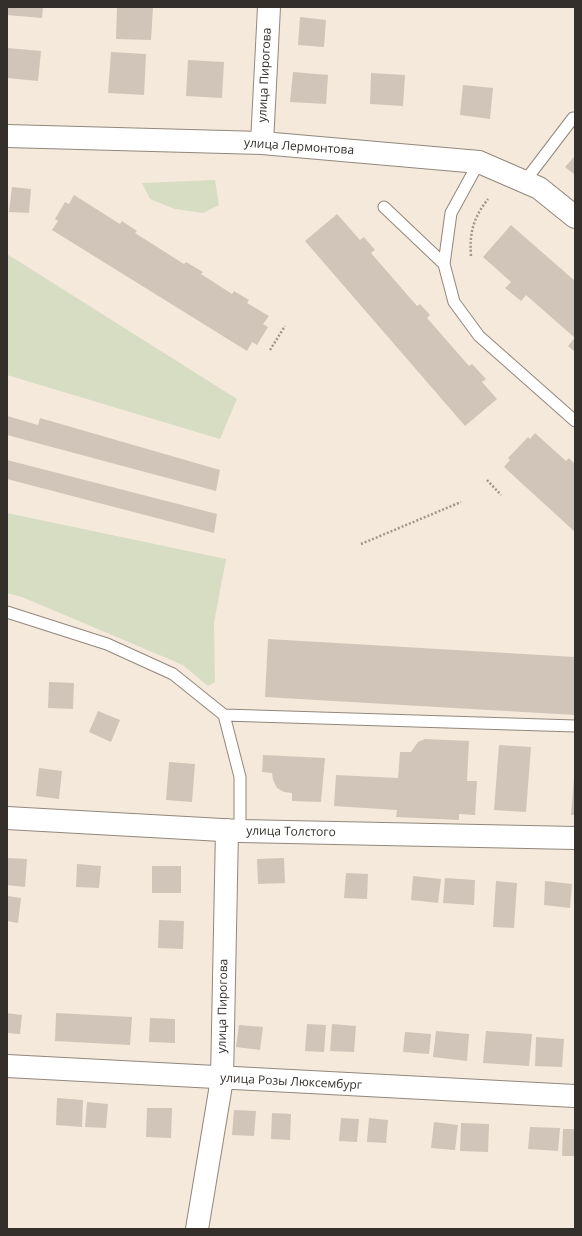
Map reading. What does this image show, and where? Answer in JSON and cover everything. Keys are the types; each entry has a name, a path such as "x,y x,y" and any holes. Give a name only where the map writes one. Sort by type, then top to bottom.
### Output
{"street":[{"name":"улица Пирогова","path":"262,143 269,7"},
{"name":"улица Лермонтова","path":"7,136 262,143 479,162 539,188 575,217"},
{"name":"улица Толстого","path":"7,818 233,830 575,838"},
{"name":"улица Пирогова","path":"197,1229 222,1079 233,830"},
{"name":"улица Розы Люксембург","path":"7,1066 222,1079 575,1096"}],"lane":[{"path":"525,181 573,118"},
{"path":"479,162 450,213 444,264 454,302 479,336 575,421"},
{"path":"384,207 444,264"},
{"path":"7,612 107,644 173,674 224,715 240,777 233,830"},
{"path":"224,715 575,726"}],"path":[{"path":"471,256 470,240 472,225 479,211 488,199"},
{"path":"270,350 285,326"},
{"path":"487,480 501,495"},
{"path":"361,544 461,502"}],"green space":[{"path":"215,180 219,205 203,213 175,209 150,199 142,183"},
{"path":"7,254 237,399 220,439 7,375"},
{"path":"7,513 226,559 214,623 215,682 208,686 183,665 22,597 7,593"}],"building":[{"path":"7,7 43,7 42,18 7,15"},
{"path":"117,7 153,7 151,40 116,39"},
{"path":"300,17 326,20 324,47 298,45"},
{"path":"7,48 41,51 38,81 7,78"},
{"path":"111,52 146,54 144,95 108,93"},
{"path":"188,60 224,62 222,98 186,96"},
{"path":"293,72 328,75 326,104 290,102"},
{"path":"371,73 405,75 403,106 370,104"},
{"path":"463,85 493,88 490,119 460,115"},
{"path":"575,156 575,175 565,167"},
{"path":"12,187 31,189 29,213 9,212"},
{"path":"74,195 120,224 122,221 137,231 135,233 184,264 186,262 203,272 201,274 232,294 234,291 249,300 247,303 269,316 263,324 268,327 257,345 252,342 247,351 52,230 58,221 55,219 65,202 69,204"},
{"path":"337,214 360,240 364,237 375,250 371,253 417,306 420,304 430,315 427,318 469,366 472,364 486,379 482,382 497,399 465,426 305,241"},
{"path":"511,225 575,281 575,338 526,295 521,301 505,288 511,282 483,257"},
{"path":"575,338 575,352 568,346"},
{"path":"7,416 38,425 40,418 220,470 216,491 7,435"},
{"path":"535,433 566,461 569,458 575,464 575,532 504,467 510,460 508,458 528,437 530,439"},
{"path":"7,460 217,514 214,533 7,479"},
{"path":"268,639 575,657 575,715 265,697"},
{"path":"49,682 74,683 73,709 48,708"},
{"path":"98,711 120,720 111,742 89,732"},
{"path":"425,739 469,741 467,781 477,781 475,815 459,814 459,820 396,817 397,810 334,806 336,775 398,778 400,752 411,752 418,742"},
{"path":"499,745 531,747 526,812 494,810"},
{"path":"263,755 325,758 321,802 292,801 292,793 284,792 277,788 273,780 272,773 262,772"},
{"path":"169,762 195,764 192,802 166,800"},
{"path":"39,768 62,771 59,799 36,796"},
{"path":"574,777 575,815 571,815"},
{"path":"7,858 27,859 25,887 7,885"},
{"path":"284,858 285,883 258,884 257,859"},
{"path":"77,864 101,866 99,888 76,887"},
{"path":"152,866 181,866 181,893 152,893"},
{"path":"346,873 368,874 367,899 344,898"},
{"path":"413,876 441,879 438,903 411,900"},
{"path":"445,878 475,880 474,905 443,903"},
{"path":"496,881 517,883 514,928 493,927"},
{"path":"545,881 572,884 570,908 544,905"},
{"path":"7,896 21,898 18,923 7,921"},
{"path":"159,920 184,921 183,949 158,948"},
{"path":"7,1013 22,1015 20,1034 7,1033"},
{"path":"56,1013 132,1017 130,1045 55,1041"},
{"path":"150,1018 175,1019 175,1043 149,1042"},
{"path":"307,1024 326,1025 324,1052 305,1051"},
{"path":"332,1024 356,1026 354,1052 330,1051"},
{"path":"239,1025 263,1027 260,1050 236,1047"},
{"path":"436,1031 469,1034 467,1061 433,1057"},
{"path":"486,1031 532,1034 529,1066 483,1063"},
{"path":"405,1032 431,1034 429,1054 403,1052"},
{"path":"536,1037 564,1039 562,1067 535,1066"},
{"path":"57,1098 83,1100 82,1127 56,1125"},
{"path":"87,1102 108,1104 106,1128 85,1127"},
{"path":"147,1108 172,1108 171,1138 146,1137"},
{"path":"234,1110 256,1111 254,1136 232,1135"},
{"path":"272,1113 291,1114 290,1140 271,1139"},
{"path":"341,1118 359,1119 357,1142 339,1141"},
{"path":"369,1118 388,1120 386,1143 367,1142"},
{"path":"434,1122 458,1125 455,1150 431,1148"},
{"path":"461,1123 489,1124 488,1152 460,1151"},
{"path":"530,1127 560,1128 558,1151 528,1149"},
{"path":"563,1129 575,1129 575,1156 562,1156"}]}
